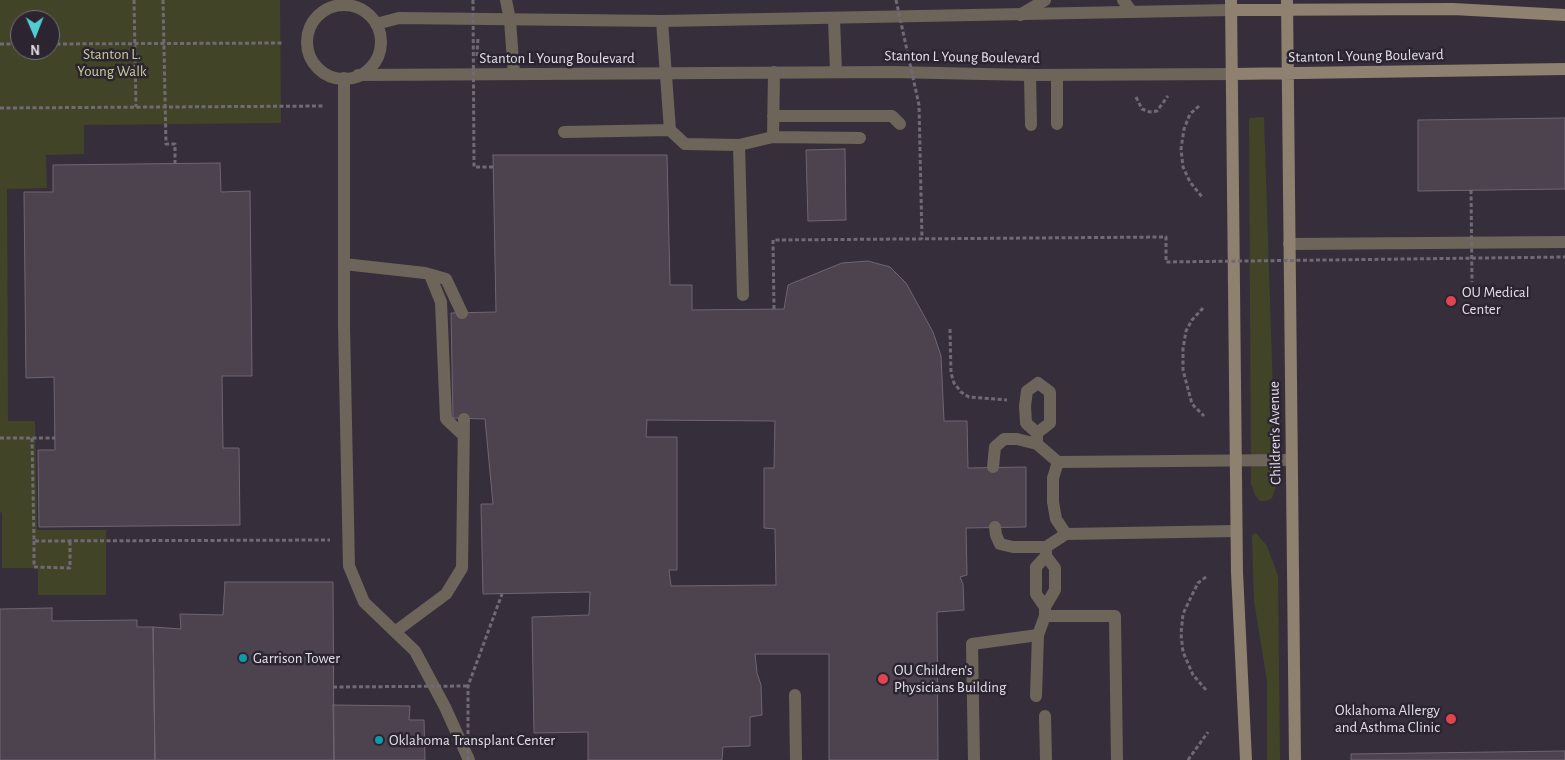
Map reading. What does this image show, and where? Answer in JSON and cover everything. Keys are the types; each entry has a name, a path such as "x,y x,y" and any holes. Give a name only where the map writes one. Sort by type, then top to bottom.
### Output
{"main road":[{"path":"1246,760 1236,531 1231,5 1287,4 1453,8 1565,15"},
{"name":"Children's Avenue","path":"1287,4 1295,760"},
{"name":"Stanton L Young Boulevard","path":"1233,74 1565,69"}],"street":[{"path":"506,0 510,20 514,74"},
{"path":"1020,15 1045,0"},
{"path":"1123,0 1132,12"},
{"path":"344,5 363,10 376,24 380,37 380,49 372,65 358,76 344,78 322,72 310,58 307,40 312,21 323,11 344,5"},
{"path":"376,24 399,18 662,21 1132,12 1231,5"},
{"path":"834,18 836,72"},
{"path":"662,21 670,130 685,144 740,145 773,137 860,138"},
{"path":"773,137 774,72"},
{"name":"Stanton L Young Boulevard","path":"358,76 774,72 1030,76 1233,74"},
{"path":"1057,75 1057,124"},
{"path":"1030,76 1030,125"},
{"path":"344,78 344,264 350,566 364,602 415,651 424,666 468,760"},
{"path":"773,116 892,116 900,124"},
{"path":"564,132 670,130"},
{"path":"740,145 744,296"},
{"path":"1289,244 1565,242"},
{"path":"344,264 430,274 446,279 462,313"},
{"path":"430,274 441,302 446,419 464,436"},
{"path":"396,631 446,594 462,568 464,418"},
{"path":"993,467 995,447 1004,439 1037,438 1058,462 1292,460"},
{"path":"1058,462 1053,478 1053,502 1056,519 1066,534"},
{"path":"995,528 1000,544 1046,552"},
{"path":"1045,612 1036,594 1036,567 1046,552 1066,534 1236,531"},
{"path":"1036,696 1038,635 1045,612 1055,590 1055,568 1046,552"},
{"path":"1045,612 1115,616 1117,760"},
{"path":"974,760 972,644 1038,635"},
{"path":"795,695 796,760"},
{"path":"1045,716 1046,760"}],"path":[{"path":"134,0 136,107"},
{"path":"163,0 166,144 175,144 175,163"},
{"path":"473,0 474,167 494,166"},
{"path":"896,0 920,106 922,240"},
{"path":"477,64 478,33"},
{"path":"60,44 283,43"},
{"path":"1136,97 1142,109 1150,112 1157,111 1168,96"},
{"path":"0,108 324,106"},
{"path":"1199,106 1190,114 1184,129 1181,149 1183,167 1190,182 1203,198"},
{"path":"1471,190 1472,282"},
{"path":"774,309 773,240 1166,237 1166,262 1565,257"},
{"path":"1203,308 1192,320 1186,331 1183,349 1183,370 1192,404 1204,416"},
{"path":"950,329 951,373 954,383 961,392 970,397 1012,402"},
{"path":"0,438 55,438"},
{"path":"32,438 34,567 70,568 70,541"},
{"path":"34,541 333,540"},
{"path":"1206,577 1198,584 1183,614 1181,634 1183,652 1193,675 1207,691"},
{"path":"468,760 468,686 502,594"},
{"path":"333,687 468,686"},
{"path":"1188,760 1208,732"}],"green space":[{"name":"Stanton L. Young Walk","path":"0,0 280,0 281,123 84,125 84,154 46,155 47,188 7,189 8,421 35,421 37,530 106,530 106,595 38,595 38,568 2,568 2,513 0,512"},
{"path":"1264,117 1276,486 1272,498 1260,501 1255,495 1251,484 1249,118"},
{"path":"1256,533 1267,546 1278,576 1280,760 1267,760 1267,681 1254,601 1252,535"}],"building":[{"path":"1565,118 1565,189 1418,191 1418,120"},
{"path":"845,149 846,220 808,221 806,150"},
{"path":"493,155 667,155 670,285 692,285 692,310 784,309 788,285 842,263 868,261 890,267 906,283 933,332 941,356 944,421 967,421 968,468 1026,467 1026,527 966,528 967,575 960,577 963,584 964,610 937,612 938,760 829,760 829,654 755,654 757,673 761,685 762,715 750,717 750,746 723,747 722,760 588,760 588,732 534,733 532,617 589,615 590,592 483,594 481,504 493,504 485,419 453,418 451,313 496,312","holes":["647,420 775,421 774,468 764,468 764,528 775,529 776,585 671,586 669,570 677,570 677,437 646,437"]},
{"path":"220,163 221,192 250,191 252,376 222,376 223,448 239,448 240,525 39,527 38,450 55,450 54,377 26,378 24,192 53,192 53,165"},
{"name":"Garrison Tower","path":"225,582 333,582 334,760 155,760 153,627 181,629 180,614 223,615"},
{"path":"52,608 52,621 137,620 137,627 153,627 155,760 0,760 0,609"},
{"name":"Oklahoma Transplant Center","path":"333,705 410,706 409,720 424,720 425,760 334,760"},
{"path":"1565,751 1565,760 1351,760 1351,754"}],"place":[{"name":"OU Medical Center","path":"1451,301"},
{"name":"Garrison Tower","path":"243,658"},
{"name":"OU Children's Physicians Building","path":"883,679"},
{"name":"Oklahoma Allergy and Asthma Clinic","path":"1451,719"},
{"name":"Oklahoma Transplant Center","path":"379,740"}]}
